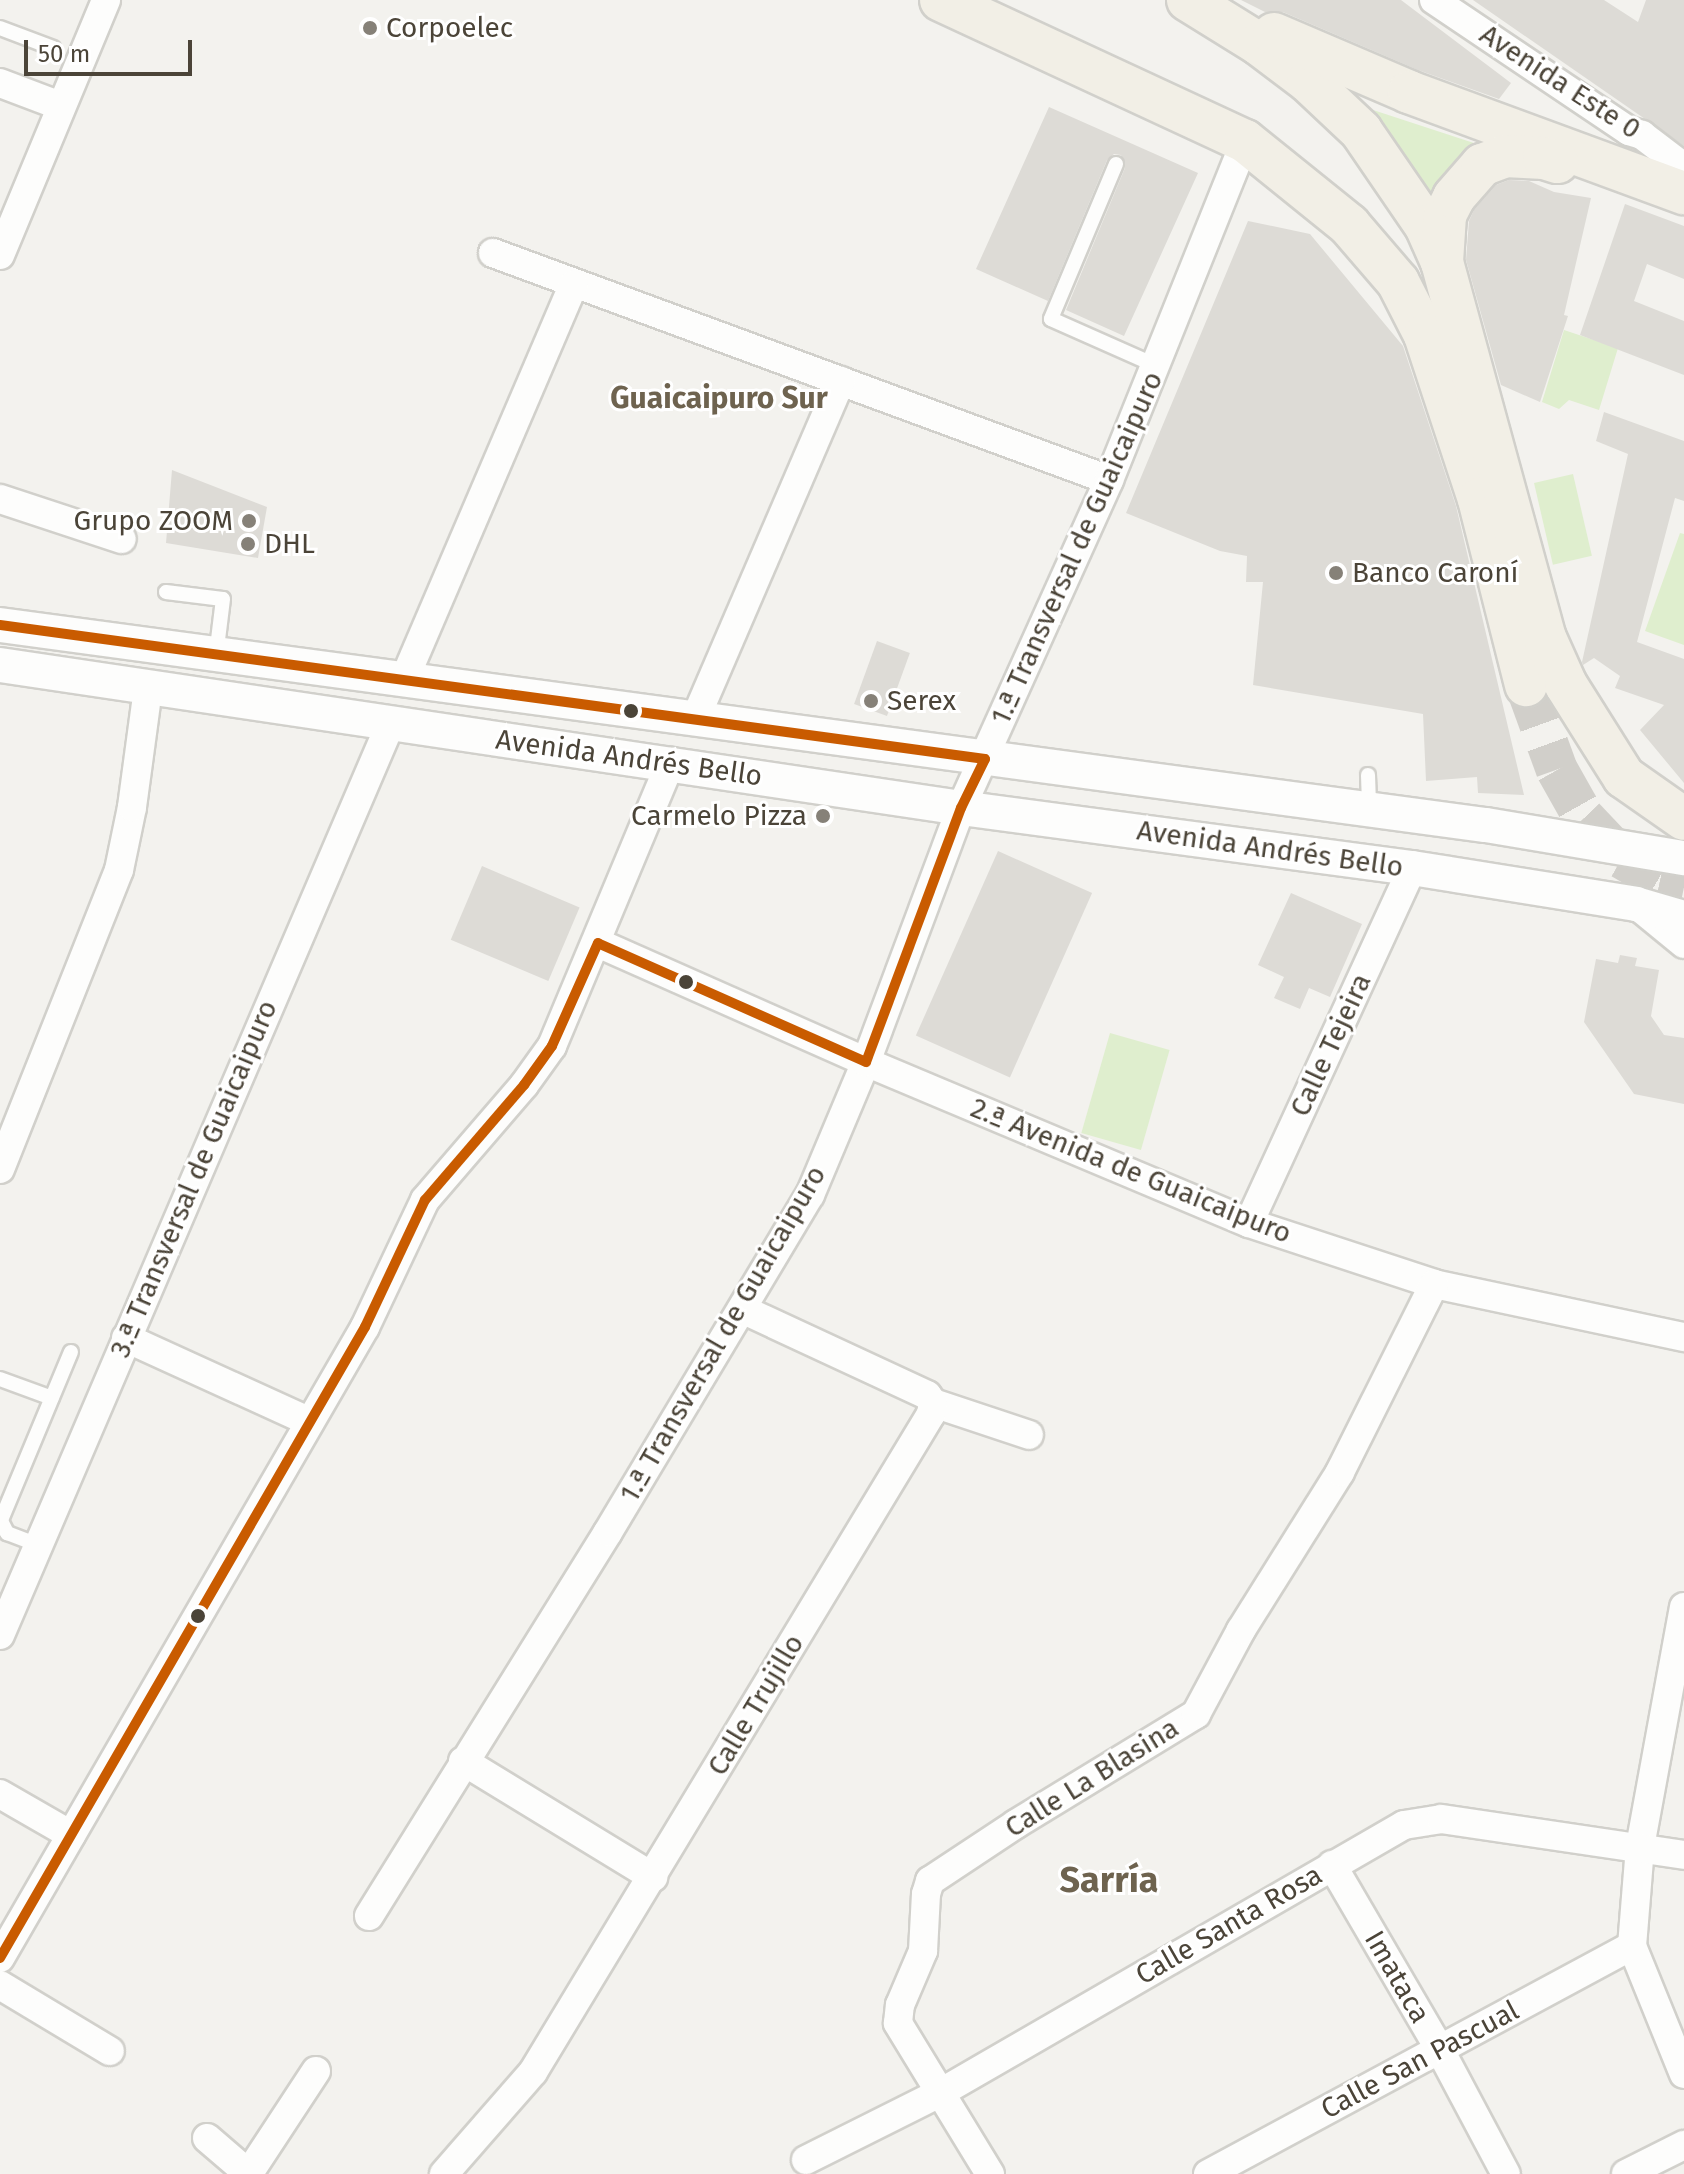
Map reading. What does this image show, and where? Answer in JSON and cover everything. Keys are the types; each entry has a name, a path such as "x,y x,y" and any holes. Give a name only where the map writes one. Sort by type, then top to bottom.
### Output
{"main road":[{"path":"941,0 1245,141 1349,225 1398,282 1425,335 1479,499 1526,685"},
{"path":"1188,0 1272,53 1308,81 1361,131 1418,213 1442,262 1545,638 1566,685 1624,777 1684,819"},
{"path":"1205,0 1284,39 1409,92 1684,193"},
{"path":"1442,262 1445,215 1454,197 1482,165 1505,156 1544,158 1665,199 1684,202"}],"street":[{"path":"0,255 106,0"},
{"name":"Avenida Este 0","path":"1434,0 1629,131 1642,135 1684,167"},
{"path":"0,83 61,106"},
{"name":"1.ª Transversal de Guaicaipuro","path":"369,1916 608,1532 810,1195 866,1062 961,808 1109,480 1245,141"},
{"path":"493,253 1109,480"},
{"path":"404,680 573,285"},
{"path":"696,717 841,381"},
{"path":"0,499 122,539"},
{"name":"Avenida Andrés Bello","path":"0,625 216,656 696,717 1370,812 1486,825 1684,858"},
{"name":"Avenida Andrés Bello","path":"0,665 390,725 671,762 961,808 1412,868 1636,904 1684,918"},
{"path":"0,1169 119,870 132,807 148,689"},
{"name":"3.ª Transversal de Guaicaipuro","path":"0,1635 390,725"},
{"path":"0,1958 372,1314 425,1200 524,1085 552,1046 598,943 671,762"},
{"name":"Calle Tejeira","path":"1249,1223 1412,868"},
{"path":"1636,904 1684,944"},
{"name":"2.ª Avenida de Guaicaipuro","path":"598,943 866,1062 1249,1223 1434,1284 1684,1337"},
{"name":"Calle La Blasina","path":"990,2174 898,2023 897,2014 923,1951 926,1894 930,1881 1016,1824 1196,1714 1241,1630 1340,1472 1434,1284"},
{"path":"742,1309 927,1395 933,1403 1029,1435"},
{"path":"126,1338 310,1422"},
{"name":"Calle Trujillo","path":"444,2174 533,2072 931,1414 933,1403"},
{"path":"1684,1607 1640,1847 1632,1946 1684,2074"},
{"path":"463,1761 653,1877"},
{"path":"0,1794 71,1835"},
{"name":"Calle Santa Rosa","path":"806,2160 940,2093 1404,1825 1441,1819 1684,1855"},
{"name":"Imataca","path":"1332,1865 1440,2050 1506,2174"},
{"name":"Calle San Pascual","path":"1208,2174 1632,1946"},
{"path":"0,1985 110,2051"},
{"path":"207,2138 249,2174 316,2071"},
{"path":"1626,2174 1684,2145"}],"lane":[{"path":"0,28 53,48"},
{"path":"1116,164 1051,319 1157,366"},
{"path":"166,592 223,599 216,656"},
{"path":"1368,775 1370,812"},
{"path":"38,1545 7,1533 1,1520 71,1352"},
{"path":"0,1379 52,1398"}],"green space":[{"path":"1367,108 1483,146 1452,166 1434,196"},
{"path":"1564,330 1618,348 1599,410 1569,400 1559,409 1542,402"},
{"path":"1573,474 1592,556 1553,565 1534,483"},
{"path":"1680,533 1684,534 1684,645 1645,631"},
{"path":"1110,1033 1170,1050 1141,1150 1081,1133"}],"building":[{"path":"1241,0 1401,0 1511,83 1499,99 1418,70 1283,12 1265,12"},
{"path":"1473,0 1604,0 1638,22 1646,0 1684,0 1684,146"},
{"path":"1049,107 1198,173 1124,336 1066,310 1125,168 1121,155 1114,154 1107,160 1048,301 976,269"},
{"path":"1509,180 1529,181 1554,192 1591,198 1564,315 1568,316 1540,402 1501,385 1466,260 1469,221 1474,210 1496,185"},
{"path":"1625,204 1684,226 1684,279 1647,264 1634,301 1684,321 1684,375 1580,335"},
{"path":"1248,221 1310,234 1403,346 1456,506 1524,795 1478,793 1477,777 1426,781 1423,714 1253,685 1263,582 1246,582 1247,556 1220,551 1126,513"},
{"path":"1604,412 1684,441 1684,501 1675,498 1637,642 1684,659 1684,783 1640,730 1664,705 1615,688 1620,676 1594,658 1583,665 1582,662 1628,454 1596,441"},
{"path":"172,470 267,507 258,558 166,543"},
{"path":"877,641 910,653 887,716 854,704"},
{"path":"998,851 1092,893 1010,1077 916,1036"},
{"path":"482,866 580,907 548,981 451,940"},
{"path":"1291,893 1362,924 1330,997 1309,988 1300,1009 1274,998 1284,977 1258,965"},
{"path":"1620,955 1637,958 1635,966 1659,970 1651,1016 1664,1035 1684,1038 1684,1104 1634,1094 1584,1022 1596,959 1618,963"}],"tunnel":[{"path":"1526,685 1557,770 1584,818 1622,858 1660,880 1684,885"}],"transit line":[{"path":"0,625 985,759 961,808 866,1062 598,943 552,1046 524,1085 425,1200 365,1327 0,1958"}],"place":[{"name":"Corpoelec","path":"370,28"},
{"name":"Grupo ZOOM","path":"249,521"},
{"name":"DHL","path":"248,544"},
{"name":"Banco Caroní","path":"1336,573"},
{"name":"Serex","path":"871,701"},
{"name":"Carmelo Pizza","path":"823,816"}],"district":[{"name":"Guaicaipuro Sur","path":"719,398"},
{"name":"Sarría","path":"1109,1881"}]}
